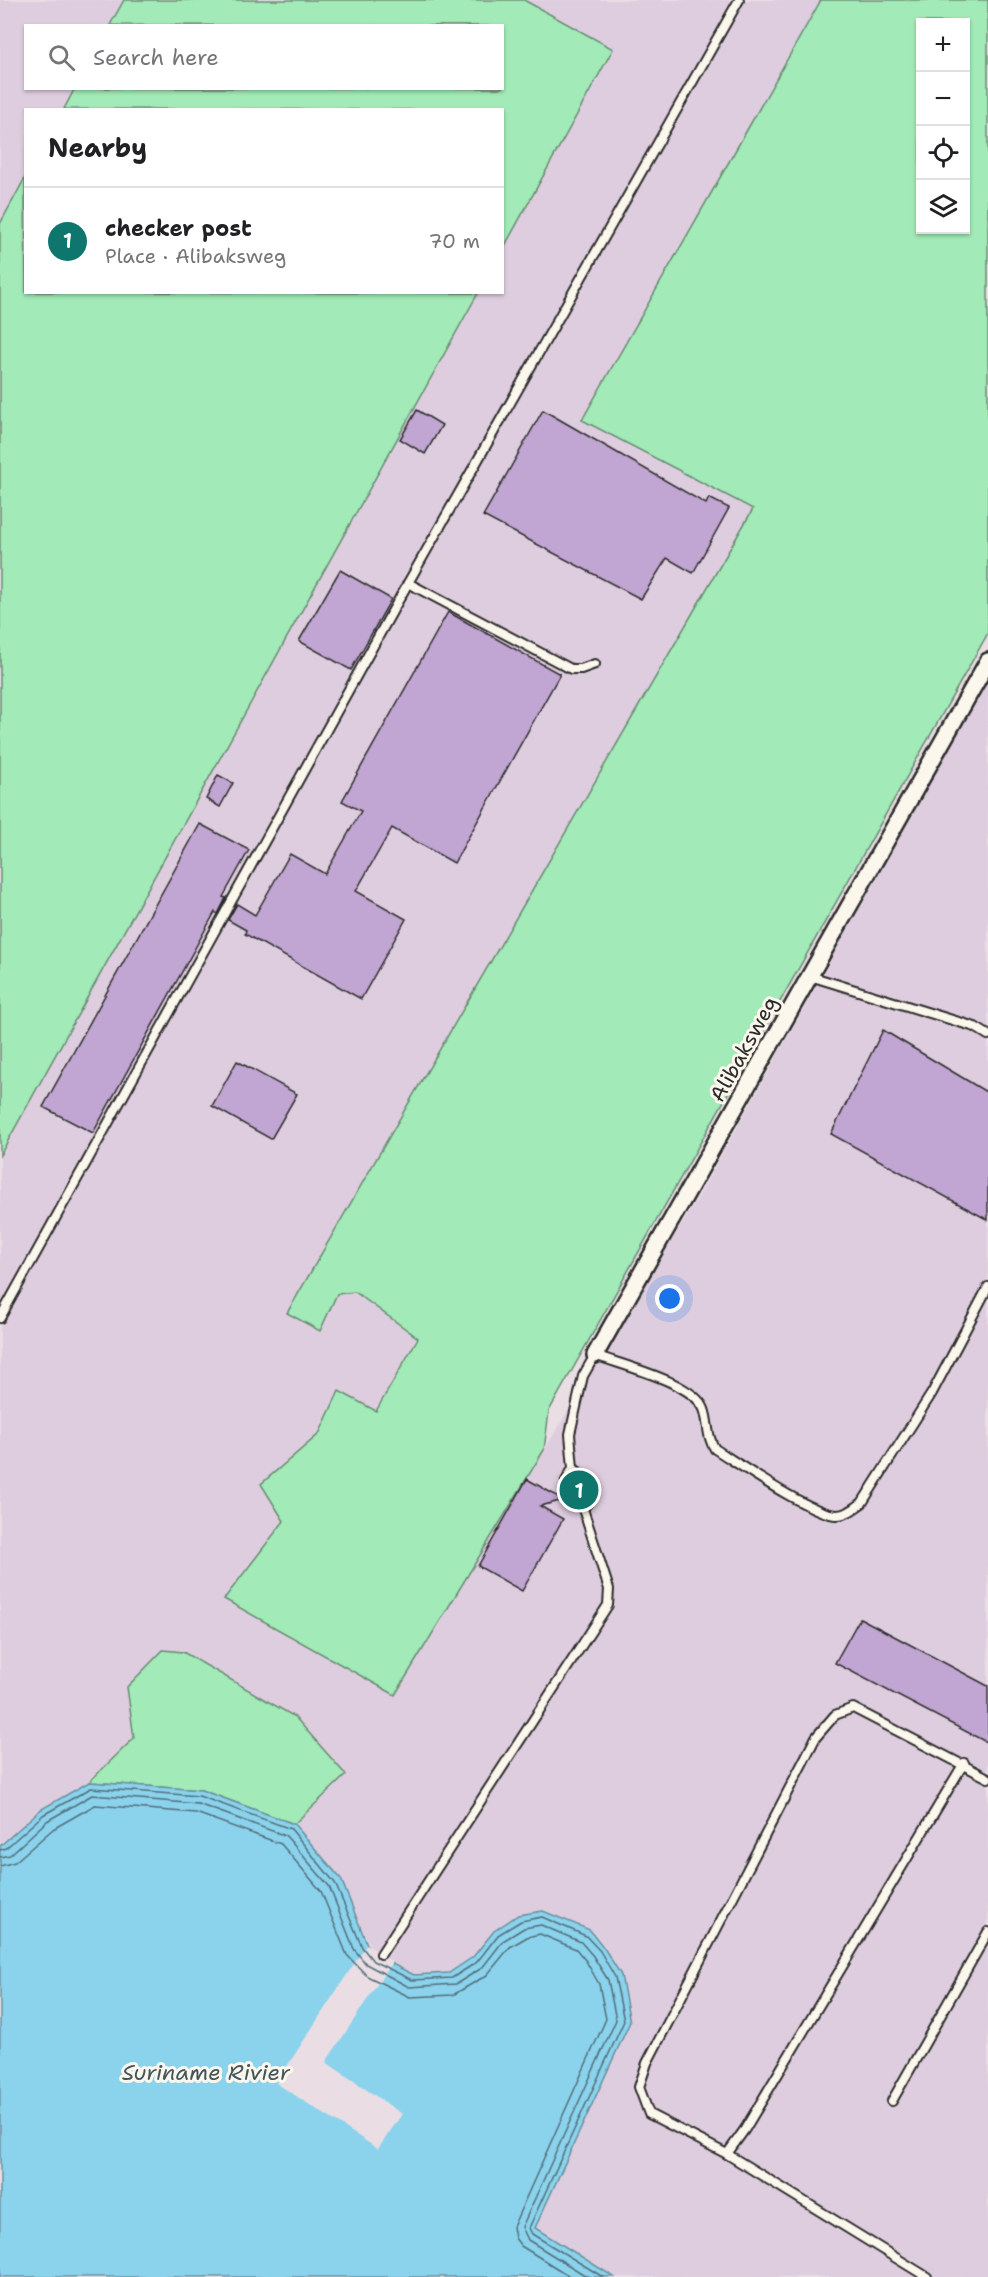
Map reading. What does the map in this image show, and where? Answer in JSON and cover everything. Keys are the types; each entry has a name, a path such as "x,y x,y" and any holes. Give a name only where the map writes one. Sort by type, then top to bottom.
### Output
{"street":[{"name":"Alibaksweg","path":"595,1355 988,661"}],"lane":[{"path":"0,1318 408,583 739,0"},
{"path":"408,583 571,669 580,669 595,664"},
{"path":"810,976 975,1027 988,1035"},
{"path":"595,1355 668,1381 693,1395 704,1408 709,1440 715,1449 813,1508 837,1515 851,1511 862,1503 932,1393 988,1287"},
{"name":"Alibaksweg","path":"583,1509 570,1501 566,1481 573,1468 570,1434 583,1376 595,1355"},
{"path":"381,1954 608,1605 609,1589 583,1509 591,1498 589,1485 586,1476 573,1468"},
{"path":"927,2277 727,2154 649,2114 639,2087 647,2062 816,1737 835,1714 853,1708 964,1763 988,1778"},
{"path":"727,2154 745,2129 964,1763"},
{"path":"892,2101 988,1932"}],"shaded area":[{"path":"0,0 124,0 111,24 24,24 24,90 74,90 65,108 24,108 24,180 0,224"},
{"path":"524,0 821,0 583,420 753,509 287,1313 338,1294 355,1292 418,1338 376,1411 339,1391 319,1434 261,1484 284,1521 224,1599 395,1695 693,1206 988,679 988,2277 614,2277 535,2228 630,2022 494,1931 473,1957 449,1973 414,1975 376,1956 359,1923 341,1879 294,1824 346,1776 127,1687 134,1738 89,1782 40,1810 0,1846 0,1155 477,294 504,294 504,247 613,50"}],"green space":[{"path":"124,0 524,0 613,49 504,247 504,108 65,108 74,90 504,90 504,24 111,24"},
{"path":"821,0 988,0 988,633 549,1411 544,1450 395,1695 224,1599 284,1521 261,1484 319,1434 339,1391 376,1411 418,1338 355,1292 337,1294 320,1331 287,1313 753,509 582,420"},
{"path":"24,180 24,294 477,294 0,1155 0,224"},
{"path":"163,1650 183,1652 295,1717 346,1775 294,1824 201,1790 89,1782 134,1738 127,1687"}],"water":[{"name":"Suriname Rivier","path":"89,1782 201,1790 294,1824 341,1879 367,1944 376,1956 414,1975 449,1973 473,1957 494,1931 518,1915 543,1911 590,1930 621,1975 630,2022 535,2228 614,2277 0,2277 0,1846 40,1810"}],"pier":[{"path":"367,1944 392,1962 326,2062 402,2114 378,2149 276,2083"}],"building":[{"path":"417,410 442,425 425,454 400,439"},
{"path":"543,410 706,504 709,498 729,508 693,573 667,558 641,599 483,516"},
{"path":"340,570 391,599 351,670 299,641"},
{"path":"448,612 560,674 454,863 392,828 356,891 406,919 361,999 245,934 246,930 228,920 237,904 255,915 290,854 325,874 361,811 342,801"},
{"path":"218,775 233,783 220,807 206,799"},
{"path":"200,824 249,850 223,897 226,898 218,914 215,912 93,1133 43,1107"},
{"path":"883,1030 988,1093 988,1220 831,1134"},
{"path":"237,1061 297,1094 271,1139 212,1106"},
{"path":"527,1479 564,1500 540,1506 563,1519 522,1591 478,1566"},
{"path":"860,1618 988,1686 988,1743 835,1663"}],"place":[{"name":"checker post","path":"579,1490"}]}
